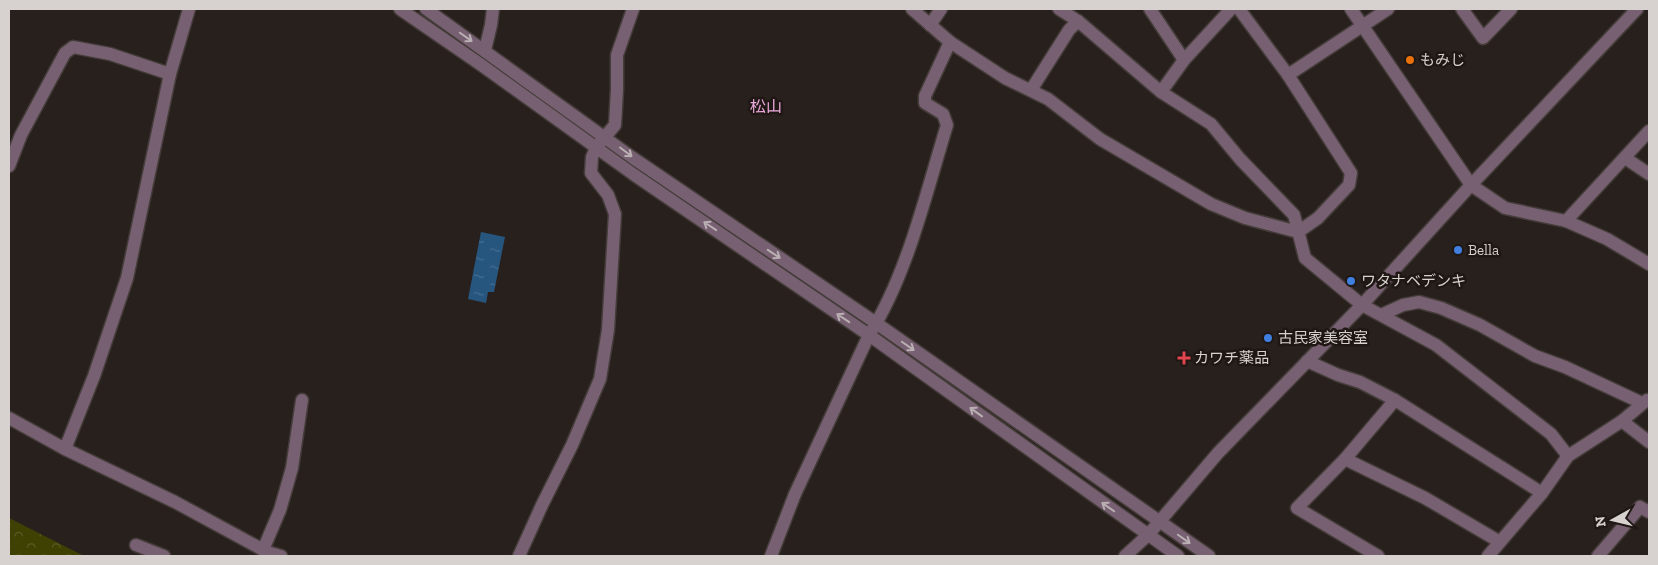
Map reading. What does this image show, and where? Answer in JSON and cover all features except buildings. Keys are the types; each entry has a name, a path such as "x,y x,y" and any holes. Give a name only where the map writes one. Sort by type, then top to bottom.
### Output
{"street":[{"path":"65,449 94,376 127,278 170,74 190,9"},
{"path":"400,9 633,174 869,336 1178,556"},
{"path":"426,9 641,163 1209,556"},
{"path":"485,50 492,25 493,9"},
{"path":"519,556 572,445 600,379 608,330 615,214 608,195 591,173 592,157 596,146 606,137 615,124 617,55 633,9"},
{"path":"912,9 950,42 1005,78 1048,99 1100,139 1210,204 1245,218 1298,232 1318,218 1349,185 1351,173 1288,75 1239,9"},
{"path":"930,25 941,9"},
{"path":"1059,9 1078,21 1160,92 1211,124 1240,159 1294,215 1305,258 1362,305 1436,345 1550,434 1568,456"},
{"path":"1150,9 1184,60"},
{"path":"1160,92 1184,60 1231,9"},
{"path":"1351,9 1471,184 1505,208 1566,221 1607,239 1649,264"},
{"path":"1288,75 1388,9"},
{"path":"1462,9 1483,38 1511,9"},
{"path":"1125,556 1148,535 1218,453 1362,305 1471,184 1637,9"},
{"path":"1031,90 1069,30 1078,21"},
{"path":"771,556 794,494 896,282 915,230 947,125 943,114 925,103 925,96 950,42"},
{"path":"9,166 21,135 59,64 65,53 73,47 110,54 170,74"},
{"path":"1566,221 1649,131"},
{"path":"1625,158 1649,174"},
{"path":"1381,315 1402,305 1419,302 1441,308 1480,325 1535,356 1646,400 1622,421 1568,456 1542,493 1488,556"},
{"path":"1307,361 1338,375 1360,382 1395,400 1542,493"},
{"path":"265,553 292,468 302,400"},
{"path":"1378,556 1297,508 1345,460 1395,400"},
{"path":"9,418 65,449 175,502 265,553 280,556"},
{"path":"1622,421 1649,442"},
{"path":"1345,460 1425,498 1500,542"},
{"path":"1598,556 1640,507 1649,512"},
{"path":"1141,556 1148,535"},
{"path":"136,545 164,556"}],"green space":[{"path":"9,518 84,556 9,556"}],"water":[{"path":"481,232 505,237 494,292 488,292 486,303 468,299"}],"place":[{"name":"もみじ","path":"1410,60"},
{"name":"Bella","path":"1458,250"},
{"name":"ワタナベデンキ","path":"1351,281"},
{"name":"古民家美容室","path":"1268,338"},
{"name":"カワチ薬品","path":"1184,358"}],"district":[{"name":"松山","path":"766,106"}]}
